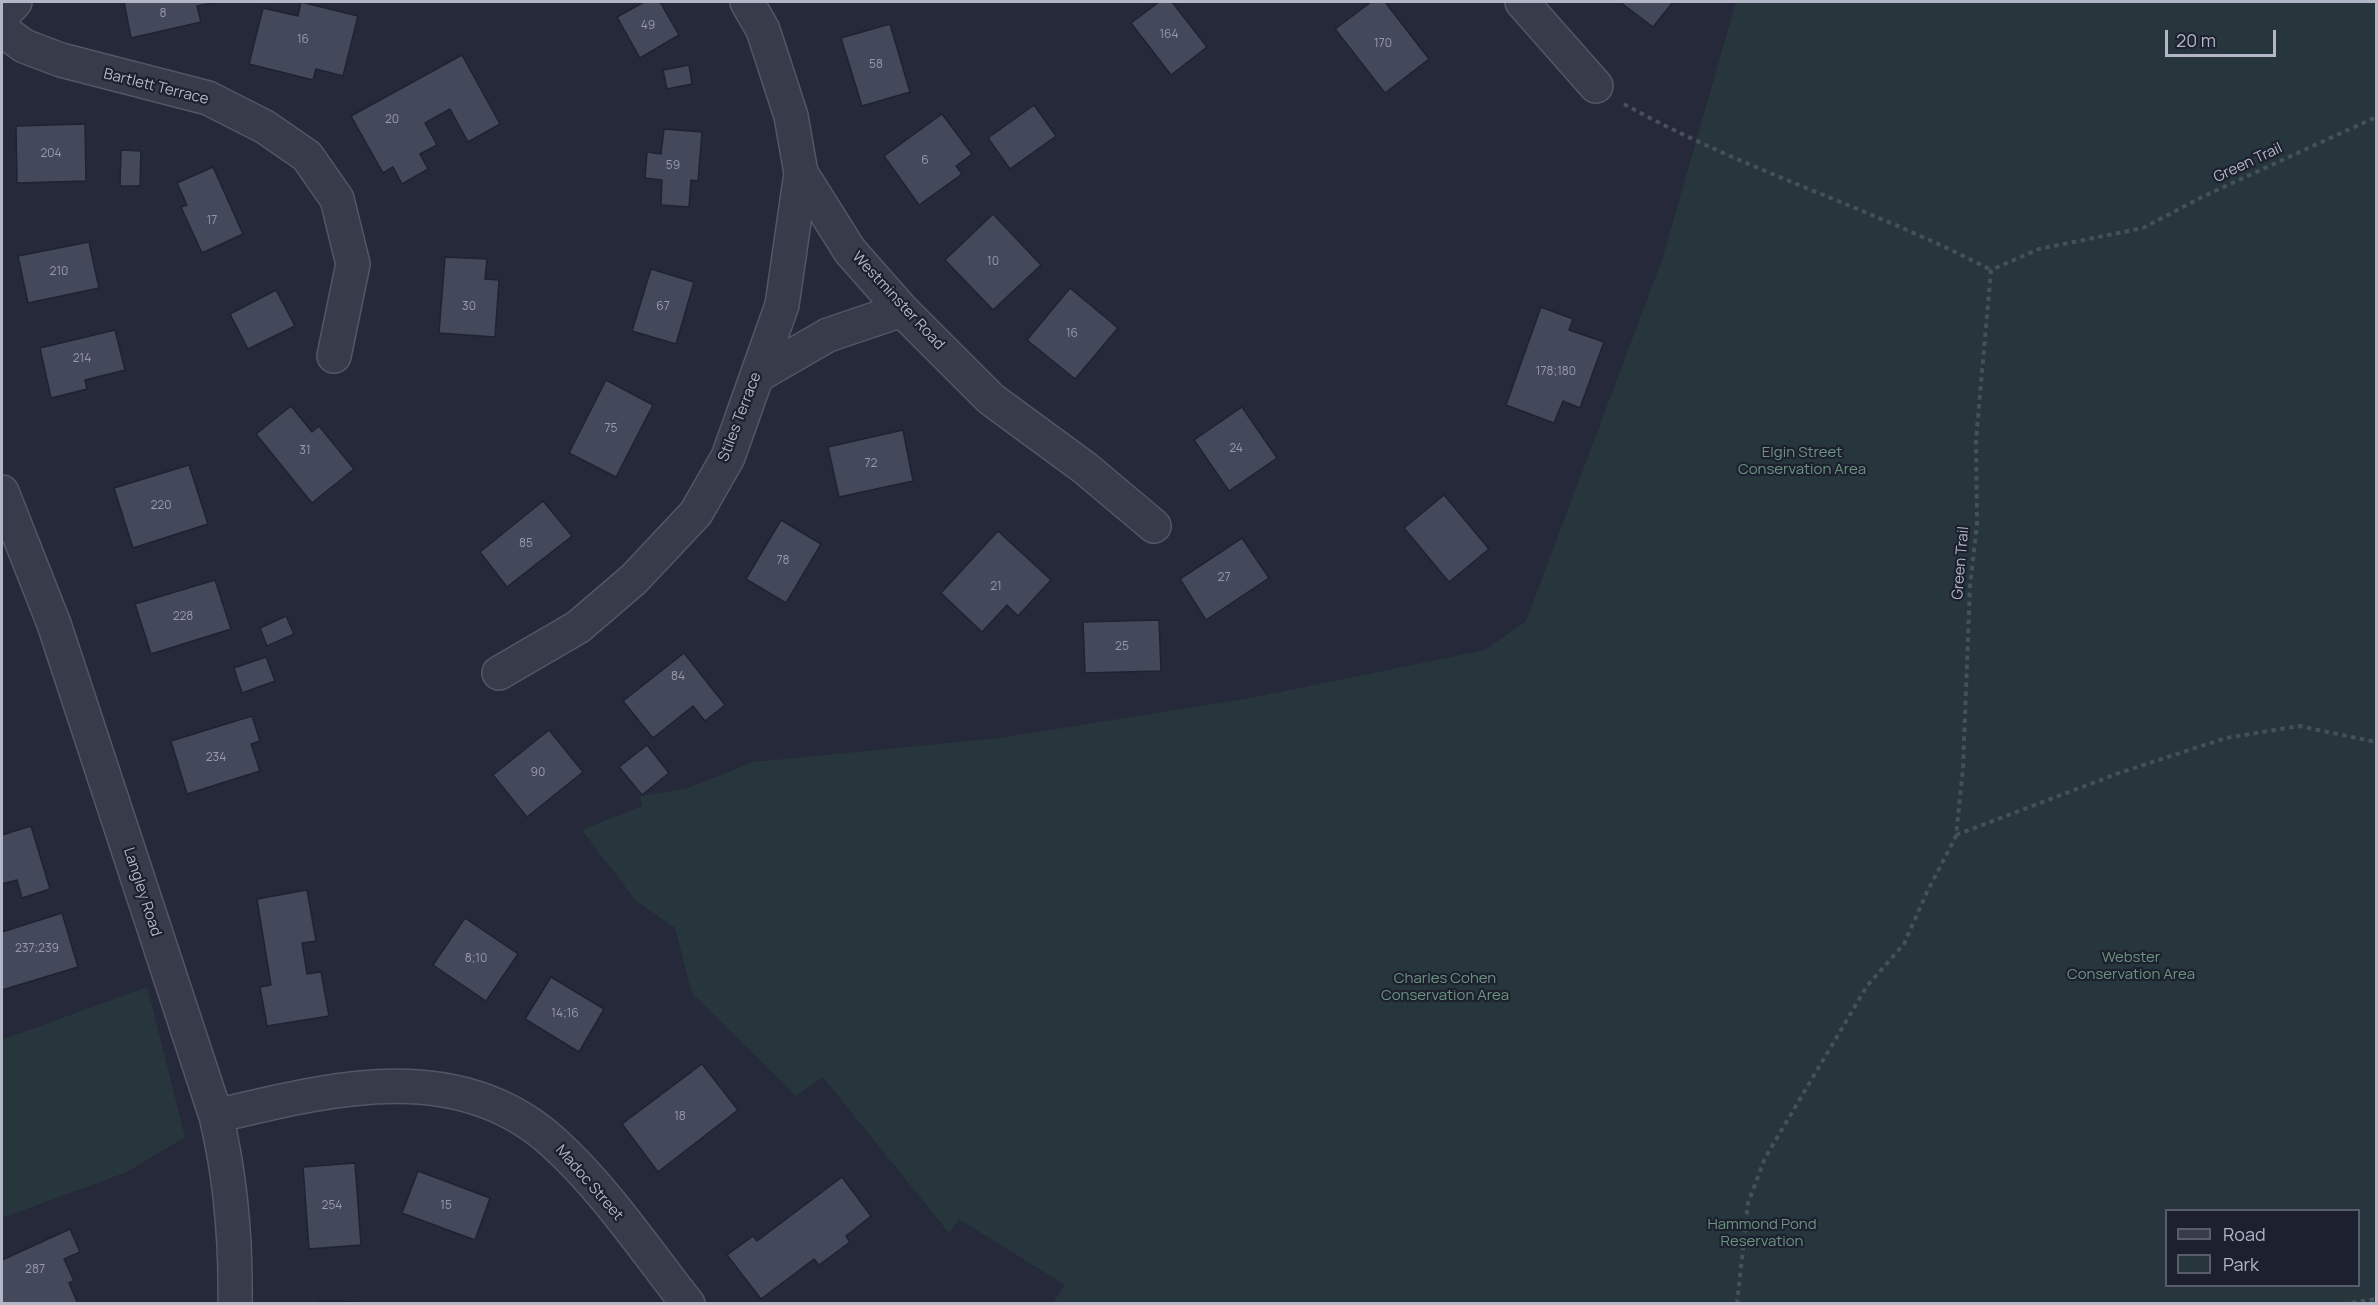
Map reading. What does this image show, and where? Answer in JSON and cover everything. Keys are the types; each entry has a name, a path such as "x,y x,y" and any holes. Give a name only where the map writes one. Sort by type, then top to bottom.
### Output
{"street":[{"path":"2,16 15,2"},
{"name":"Westminster Road","path":"747,2 764,30 790,116 801,173 850,251 902,310 991,399 1086,468 1154,526"},
{"path":"1522,2 1596,86"},
{"name":"Bartlett Terrace","path":"2,30 24,46 61,60 208,98 265,127 307,156 337,199 353,264 334,356"},
{"name":"Stiles Terrace","path":"499,673 578,627 634,579 696,513 728,456 783,305 801,173"},
{"path":"756,376 828,335 902,310"},
{"name":"Langley Road","path":"2,492 54,624 216,1116 225,1154 233,1207 235,1304"},
{"name":"Madoc Street","path":"216,1116 310,1094 363,1087 421,1087 480,1099 506,1110 554,1142 593,1185 688,1304"}],"path":[{"path":"1596,86 1674,132 1873,218 1943,245 1991,270"},
{"name":"Green Trail","path":"1956,836 1962,768 1970,586 1977,525 1976,440 1991,270 2038,249 2143,228 2202,197 2376,117"},
{"path":"1737,1304 1748,1203 1765,1158 1867,986 1904,944 1926,892 1956,836 2119,773 2226,738 2300,726 2376,742"},
{"path":"2343,1304 2376,1299"}],"green space":[{"path":"1736,2 2376,2 2376,1303 1053,1303 1065,1285 959,1219 949,1233 823,1077 796,1096 692,993 675,928 636,901 582,830 642,806 640,796 685,789 754,762 999,738 1251,698 1485,650 1526,621 1662,260"},
{"path":"147,987 185,1137 127,1172 2,1218 2,1040"}],"building":[{"path":"124,2 217,2 197,6 201,22 131,38"},
{"path":"301,2 358,16 343,76 316,69 313,80 249,64 263,8 298,16"},
{"path":"644,2 660,2 679,35 640,58 617,17"},
{"path":"1159,2 1172,2 1207,47 1171,75 1131,23"},
{"path":"1371,2 1385,2 1429,59 1385,93 1335,29"},
{"path":"1620,2 1673,2 1653,27"},
{"path":"890,24 910,92 862,106 841,38"},
{"path":"462,55 500,124 468,142 450,109 425,123 437,145 420,154 428,169 402,184 393,167 383,173 351,116"},
{"path":"689,65 692,84 667,89 663,70"},
{"path":"1034,105 1056,136 1010,169 988,138"},
{"path":"942,114 972,154 956,166 962,174 919,205 884,156"},
{"path":"85,124 86,181 17,183 16,126"},
{"path":"664,129 702,132 698,181 691,180 689,207 661,205 662,180 645,178 647,152 661,154"},
{"path":"121,150 141,151 140,186 120,186"},
{"path":"213,167 243,234 202,253 181,207 187,205 177,183"},
{"path":"993,214 1041,265 993,310 945,260"},
{"path":"89,242 99,288 28,303 18,256"},
{"path":"445,257 487,259 485,279 499,280 495,337 439,333"},
{"path":"651,269 694,282 676,344 632,331"},
{"path":"1070,288 1118,328 1075,379 1027,340"},
{"path":"276,290 295,326 248,349 230,314"},
{"path":"1541,307 1573,319 1569,330 1604,342 1580,408 1563,401 1554,423 1506,405"},
{"path":"115,330 125,370 85,380 87,389 51,398 40,348"},
{"path":"606,380 653,405 616,477 569,453"},
{"path":"291,406 312,432 319,426 354,469 312,503 256,434"},
{"path":"1242,407 1277,458 1229,491 1194,440"},
{"path":"903,430 913,481 839,497 828,447"},
{"path":"189,465 208,524 133,548 114,488"},
{"path":"1444,495 1489,549 1449,582 1404,528"},
{"path":"543,501 572,536 507,587 480,552"},
{"path":"781,520 821,544 786,603 746,579"},
{"path":"998,531 1051,580 1018,616 1007,605 982,632 941,593"},
{"path":"1242,538 1269,578 1206,620 1180,579"},
{"path":"215,580 231,629 151,654 135,604"},
{"path":"286,616 294,634 267,646 260,628"},
{"path":"1159,620 1161,671 1085,673 1083,622"},
{"path":"684,653 725,705 705,721 693,706 653,738 623,701"},
{"path":"266,657 275,681 242,693 234,668"},
{"path":"252,716 260,741 251,744 260,771 187,794 171,741"},
{"path":"549,730 583,772 527,817 493,775"},
{"path":"647,745 669,773 642,795 619,767"},
{"path":"31,826 50,889 22,898 17,880 2,884 2,835"},
{"path":"307,890 316,941 302,943 307,974 321,972 329,1016 267,1026 260,987 271,985 257,899"},
{"path":"62,913 78,967 2,990 2,932"},
{"path":"465,918 518,954 486,1001 433,965"},
{"path":"551,977 604,1009 579,1052 525,1019"},
{"path":"702,1064 738,1110 658,1172 622,1124"},
{"path":"355,1163 361,1245 309,1249 303,1167"},
{"path":"418,1171 490,1198 475,1240 402,1213"},
{"path":"842,1177 871,1216 846,1236 850,1242 819,1265 814,1259 761,1299 727,1255 753,1236 757,1241"},
{"path":"70,1229 80,1252 64,1259 74,1281 69,1283 78,1304 2,1304 2,1260"},
{"path":"318,1301 397,1303 318,1304"}],"park label":[{"name":"Elgin Street Conservation Area","path":"1802,462"},
{"name":"Webster Conservation Area","path":"2131,966"},
{"name":"Charles Cohen Conservation Area","path":"1445,988"},
{"name":"Hammond Pond Reservation","path":"1762,1234"}]}
